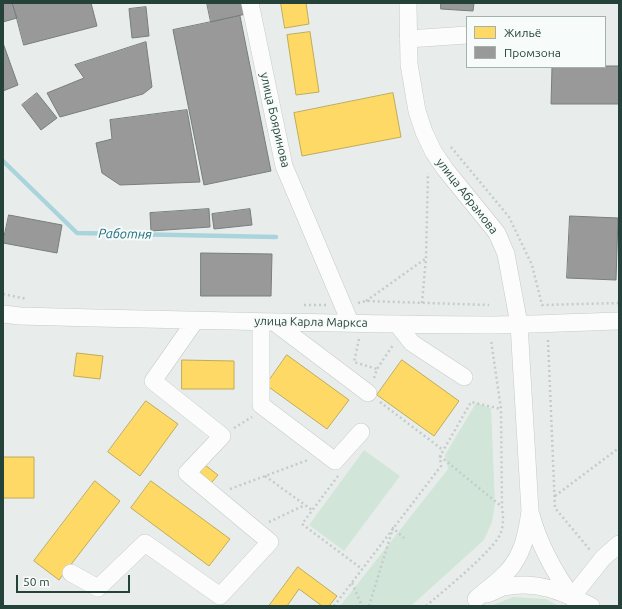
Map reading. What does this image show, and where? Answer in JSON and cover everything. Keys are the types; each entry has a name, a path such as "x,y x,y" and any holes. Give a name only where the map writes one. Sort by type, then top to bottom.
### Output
{"street":[{"name":"улица Бояринова","path":"250,3 284,166 355,329"},
{"name":"улица Абрамова","path":"408,3 409,64 417,111 424,132 433,151 445,169 497,233 506,254 519,324 530,511"},
{"path":"408,39 466,35"},
{"name":"улица Карла Маркса","path":"3,314 20,316 268,322 355,329 397,324 519,324 619,321"},
{"path":"71,574 98,588 145,543 220,596 270,542 187,473 222,436 153,381 195,321"},
{"path":"268,322 368,394"},
{"path":"268,322 261,405 335,461 361,432"},
{"path":"397,324 412,343 464,377"},
{"path":"530,511 536,532 548,556 576,601"},
{"path":"473,603 508,572 520,554 527,534 530,511"},
{"path":"576,601 603,558 619,544"},
{"path":"473,603 503,587 529,584 547,587 576,601 591,606"}],"path":[{"path":"447,142 509,217 532,265 542,305 619,303"},
{"path":"422,303 426,258 428,167"},
{"path":"426,258 366,301 489,305"},
{"path":"355,329 354,362 377,370 396,341"},
{"path":"548,337 555,508 591,551"},
{"path":"426,606 492,547 501,533 503,515 501,409 491,339"},
{"path":"368,394 443,450"},
{"path":"334,606 441,466 440,456 471,402 501,409"},
{"path":"222,436 266,409"},
{"path":"554,497 619,448"},
{"path":"213,495 325,454"},
{"path":"440,456 502,507"},
{"path":"338,475 302,524 362,569"},
{"path":"265,476 312,510"},
{"path":"254,529 305,505"},
{"path":"393,528 404,538"},
{"path":"369,606 393,528"},
{"path":"352,583 362,606"}],"green space":[{"path":"476,403 491,408 495,504 492,522 484,540 411,606 340,606 448,469 445,455"},
{"path":"364,450 400,476 344,551 309,525"},
{"path":"513,597 546,599 558,606 491,606"}],"building: Жильё":[{"path":"281,3 306,3 309,24 285,28"},
{"path":"310,32 319,92 296,95 287,35"},
{"path":"393,93 401,137 302,156 294,113"},
{"path":"77,353 103,356 100,379 74,376"},
{"path":"287,355 349,400 327,429 266,385"},
{"path":"182,360 234,361 234,389 182,389"},
{"path":"402,360 459,401 434,436 377,395"},
{"path":"146,401 178,424 140,476 108,452"},
{"path":"3,457 34,457 34,498 3,498"},
{"path":"201,462 218,475 207,488 190,475"},
{"path":"95,481 120,501 59,580 34,561"},
{"path":"151,481 230,539 209,566 131,508"},
{"path":"298,567 337,596 329,606 322,606 299,589 287,606 269,606"}],"building: Промзона":[{"path":"3,3 12,3 17,18 3,22"},
{"path":"13,3 91,3 97,26 24,45"},
{"path":"207,3 244,3 246,14 211,22"},
{"path":"441,3 474,3 473,11 441,9"},
{"path":"146,7 149,36 132,38 129,9"},
{"path":"240,16 271,171 204,185 173,30"},
{"path":"146,42 152,87 143,94 60,117 47,93 84,78 75,65"},
{"path":"3,43 18,85 3,91"},
{"path":"606,66 619,66 619,104 551,104 552,68 606,68"},
{"path":"37,93 57,118 41,130 22,105"},
{"path":"187,110 200,182 120,185 102,173 96,143 112,139 110,120"},
{"path":"209,209 210,227 151,231 150,213"},
{"path":"250,209 252,225 214,229 212,214"},
{"path":"9,215 62,225 57,253 3,243"},
{"path":"570,216 618,218 616,280 567,278"},
{"path":"201,253 272,254 271,296 201,296"}],"waterway":[{"name":"Работня","path":"3,161 77,233 276,237"}]}
